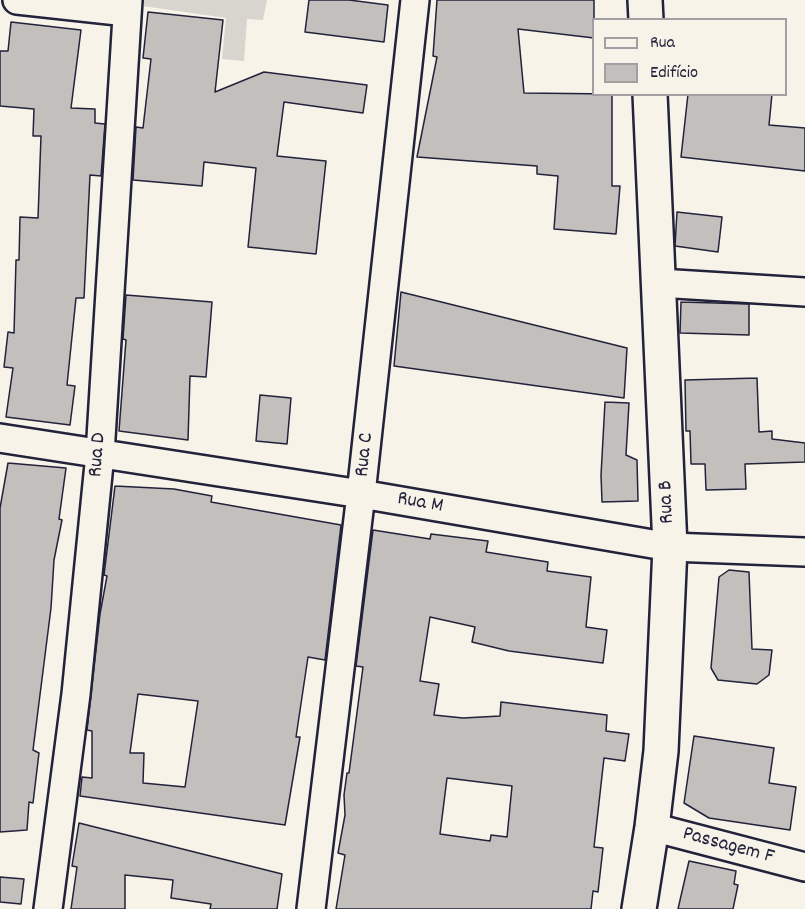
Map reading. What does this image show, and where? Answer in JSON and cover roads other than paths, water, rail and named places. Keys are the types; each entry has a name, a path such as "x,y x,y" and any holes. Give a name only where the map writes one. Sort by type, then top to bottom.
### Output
{"street":[{"path":"17,0 128,6"},
{"name":"Rua C","path":"311,909 362,494 415,0"},
{"path":"645,0 646,18"},
{"name":"Rua D","path":"48,909 76,694 100,454 128,6"},
{"name":"Rua B","path":"639,909 661,751 670,547 650,96"},
{"path":"659,283 805,292"},
{"name":"Rua M","path":"0,438 362,494 670,547 805,552"},
{"name":"Passagem F","path":"652,827 805,867"}]}
